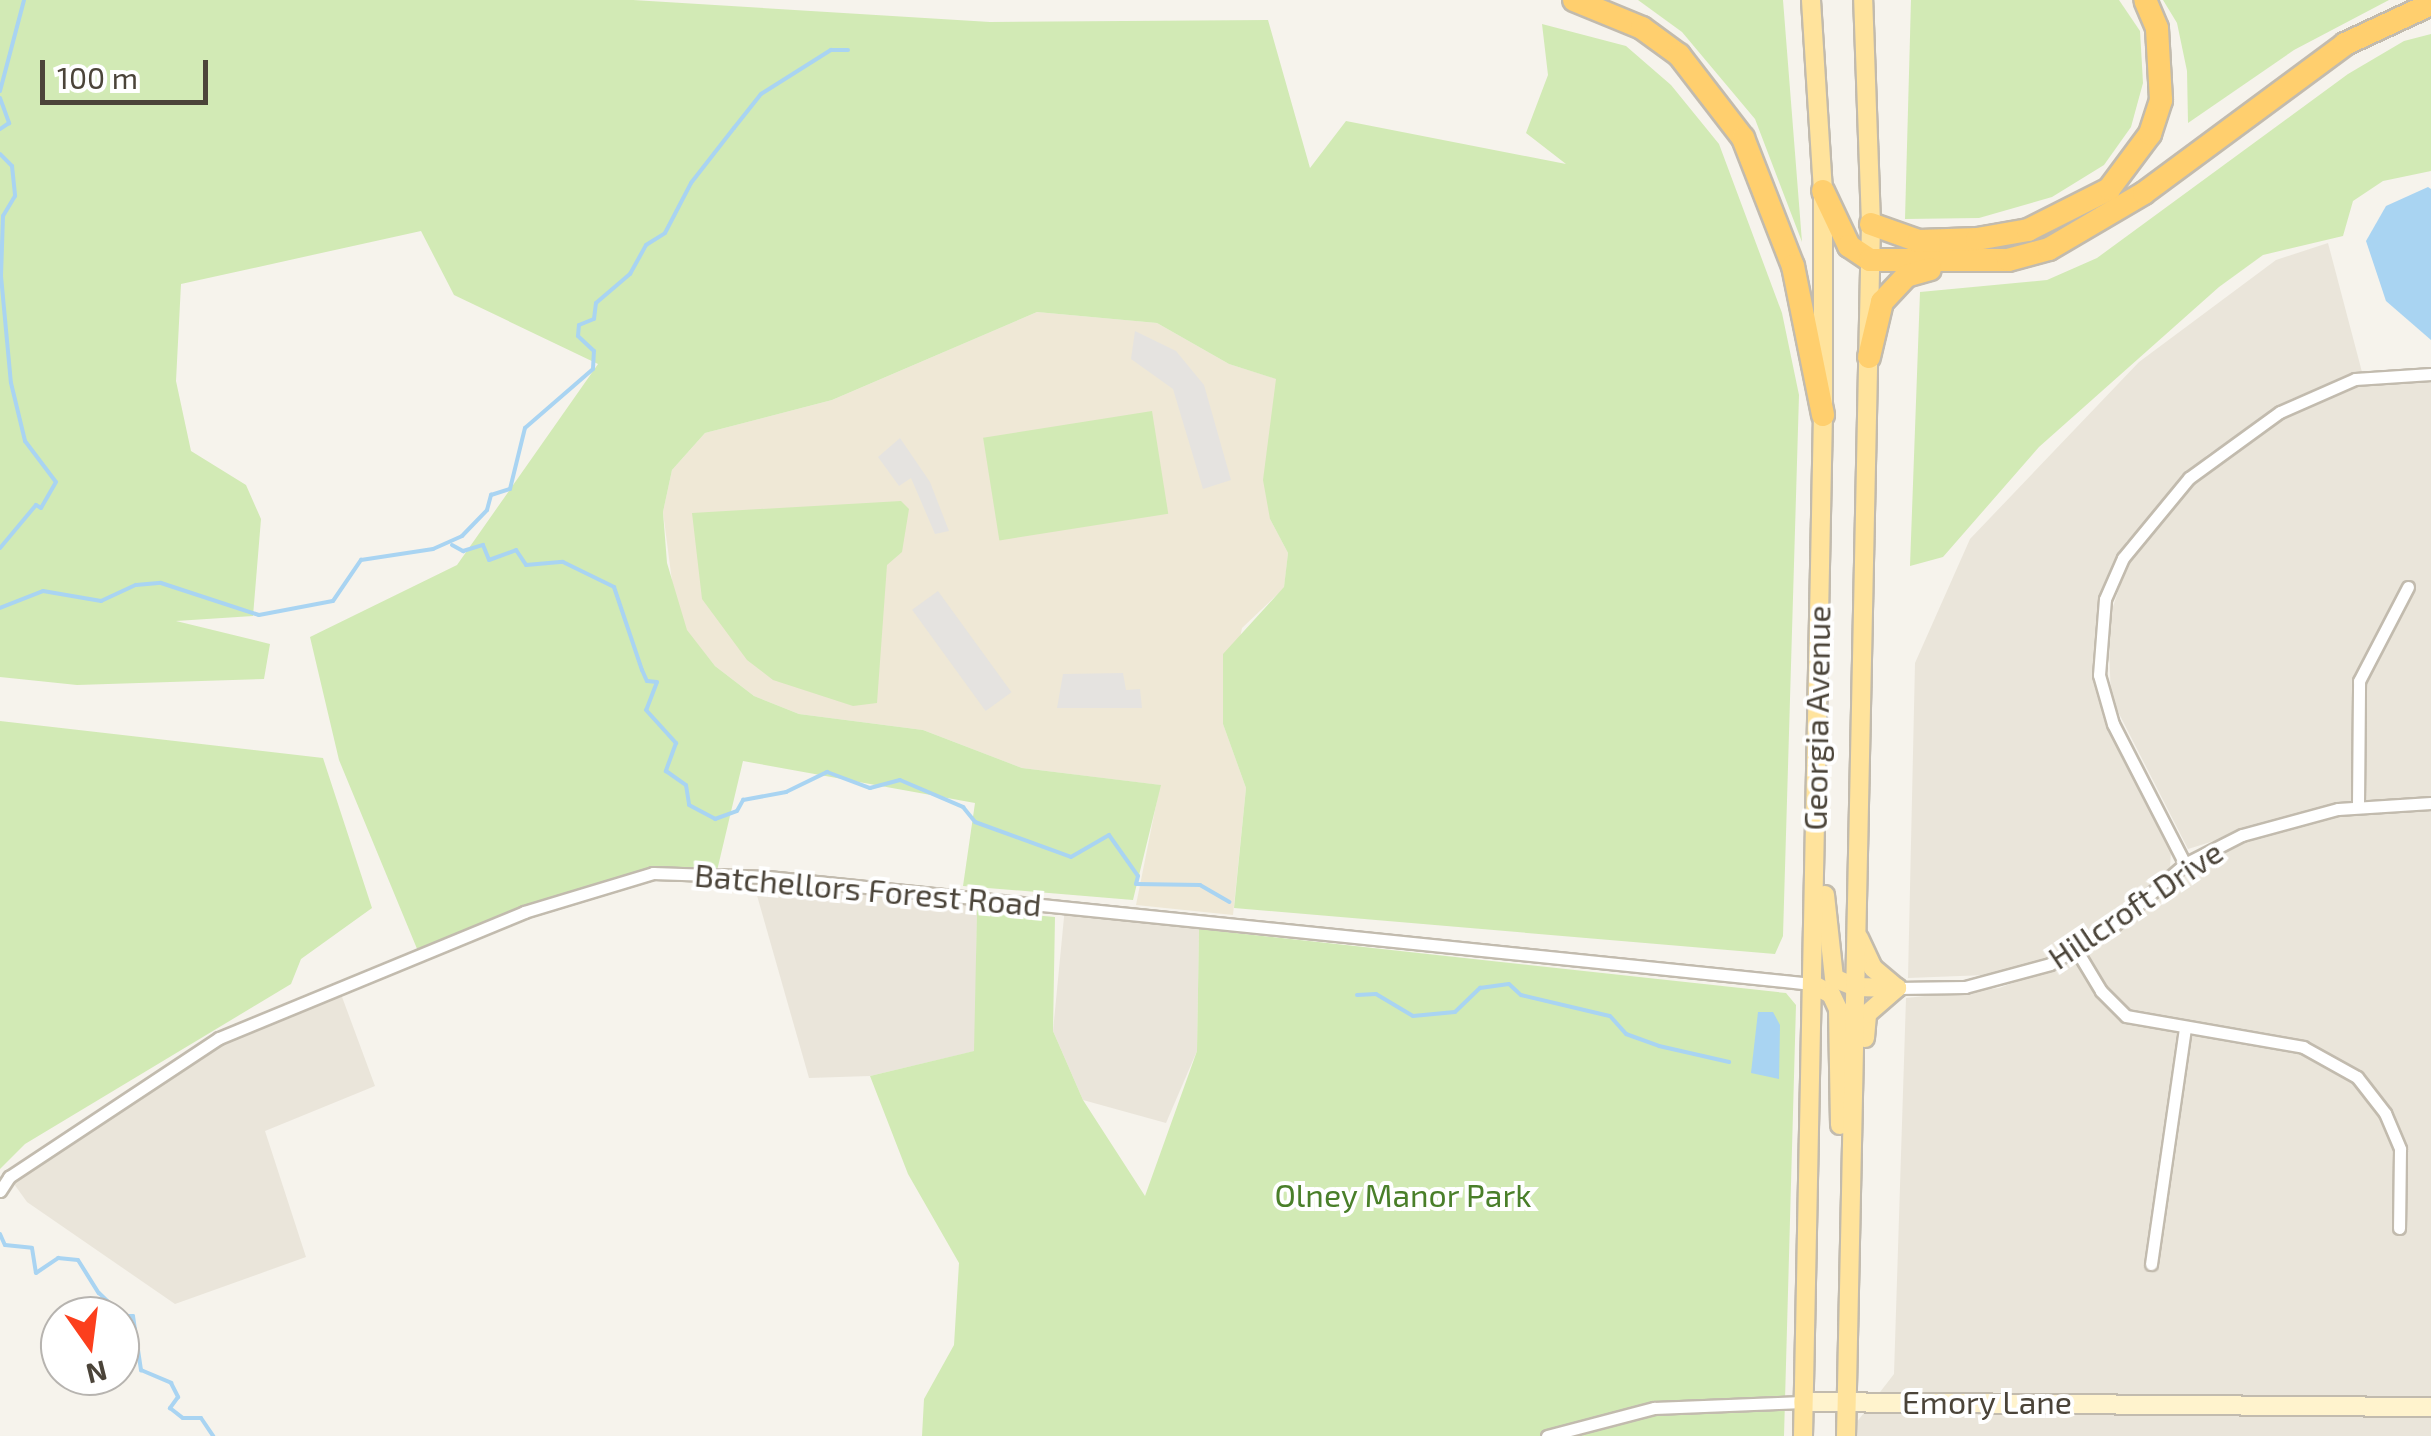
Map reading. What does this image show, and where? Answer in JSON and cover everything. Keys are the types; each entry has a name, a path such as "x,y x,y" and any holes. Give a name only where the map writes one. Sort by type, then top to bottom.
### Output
{"highway":[{"path":"1574,0 1642,28 1679,55 1743,138 1793,266 1823,415"},
{"path":"1871,224 1919,241 1977,239 2042,225 2109,189 2150,134 2161,100 2157,28 2144,0"},
{"path":"1823,192 1849,246 1870,260 2008,260 2086,232 2345,44 2431,4"},
{"path":"1868,357 1882,302 1896,284 1963,262"}],"main road":[{"name":"Georgia Avenue","path":"1803,1436 1823,415 1823,192 1811,0"},
{"name":"Georgia Avenue","path":"1846,1436 1871,224 1862,0"},
{"path":"1816,779 1828,965 1834,978 1855,987 1897,988"},
{"path":"1856,928 1873,968 1897,988"},
{"path":"1812,984 1831,994 1838,1009 1840,1145 1851,1162"},
{"path":"1852,1098 1866,1014 1897,988"}],"street":[{"path":"2185,864 2113,724 2099,675 2105,600 2123,558 2189,478 2255,426 2355,379 2431,374"},
{"path":"2358,806 2359,681 2408,586"},
{"name":"Hillcroft Drive","path":"1897,988 1993,982 2077,951 2185,864 2242,835 2358,806 2431,802"},
{"name":"Batchellors Forest Road","path":"0,1191 9,1177 219,1038 524,912 653,873 768,876 1812,984"},
{"path":"2077,951 2100,992 2126,1016 2303,1047 2357,1077 2385,1113 2400,1149 2399,1228"},
{"path":"2151,1264 2185,1029"},
{"name":"Emory Lane","path":"1548,1436 1654,1408 1804,1402 2431,1407"}],"shaded area":[{"path":"2328,243 2362,372 2291,399 2207,455 2126,542 2098,607 2093,660 2104,716 2171,851 2170,867 2103,926 2046,959 1986,975 1908,978 1915,663 1970,539 2139,362 2276,260"},
{"path":"1037,312 1157,323 1229,364 1277,379 1270,519 1288,553 1284,588 1242,628 1223,724 1246,788 1233,915 1136,905 1160,785 1022,768 923,730 799,714 754,696 715,666 686,630 673,589 663,512 672,470 705,433 832,400"},
{"path":"1135,331 1176,351 1204,385 1231,480 1203,489 1173,389 1131,359"},
{"path":"2431,379 2431,797 2336,803 2188,849 2111,698 2108,622 2127,564 2189,486 2280,419 2356,386"},
{"path":"900,438 930,482 949,531 935,534 911,478 899,486 878,457"},
{"path":"938,591 1011,692 986,711 912,610"},
{"path":"1123,673 1126,690 1140,689 1142,708 1057,708 1063,674"},
{"path":"2431,810 2431,1436 1846,1436 1894,1374 1906,998 1999,988 2065,964 2096,947 2177,877 2247,841 2353,813"},
{"path":"752,878 956,895 977,910 975,1051 870,1076 809,1078"},
{"path":"1065,907 1192,920 1199,929 1197,1051 1166,1123 1083,1100 1053,1031"},
{"path":"338,986 375,1086 265,1131 306,1257 175,1304 27,1202 9,1177 172,1066"}],"green space":[{"path":"0,0 633,0 990,22 1268,20 1310,168 1346,121 1566,164 1526,133 1548,75 1542,24 1626,46 1671,85 1719,144 1782,313 1799,395 1783,936 1775,954 1234,908 1246,788 1223,724 1223,654 1284,587 1288,553 1270,519 1263,480 1276,379 1229,364 1157,323 1037,312 832,400 705,433 672,470 663,512 667,563 687,630 715,666 754,696 799,714 923,730 1022,768 1161,785 1133,900 963,886 975,803 743,761 716,875 618,878 420,956 339,760 310,637 457,565 598,364 454,295 421,231 181,284 176,381 191,451 246,485 261,519 253,616 176,621 270,644 264,679 77,685 0,677"},
{"path":"1638,0 1783,0 1802,242 1755,119 1682,32"},
{"path":"1911,0 2119,0 2140,31 2143,83 2131,127 2104,165 2052,197 1979,218 1905,219"},
{"path":"2163,0 2389,0 2294,50 2188,123 2187,71 2177,23"},
{"path":"2431,34 2431,171 2383,181 2353,201 2343,236 2263,255 2219,287 2039,447 1943,557 1910,566 1920,292 2047,280 2097,258 2348,74 2404,41"},
{"path":"1152,411 1168,514 999,540 983,438"},
{"path":"901,501 909,509 902,552 887,565 877,703 853,706 773,680 747,660 702,599 692,513"},
{"path":"0,721 323,758 372,908 301,959 291,984 25,1144 0,1169"},
{"name":"Olney Manor Park","path":"977,910 1055,917 1053,1031 1083,1100 1145,1196 1197,1051 1199,929 1786,993 1796,1005 1784,1436 922,1436 924,1399 954,1345 959,1263 908,1174 870,1076 974,1051"}],"water":[{"path":"2428,187 2431,340 2386,301 2366,241 2386,206"},
{"path":"1758,1012 1773,1012 1780,1025 1779,1079 1751,1073"}],"waterway":[{"path":"0,91 24,0"},
{"path":"0,608 43,591 101,601 136,585 161,583 259,615 333,601 361,560 433,549 462,536 487,510 491,495 510,489 525,428 593,369 594,351 578,336 579,325 594,319 596,303 630,274 646,245 665,233 691,183 761,94 831,50 848,50"},
{"path":"0,98 9,123 0,129"},
{"path":"0,154 12,166 15,196 3,216 1,276 11,383 25,441 56,482 41,508 36,505 0,548"},
{"path":"452,545 463,551 483,545 489,560 516,550 526,565 563,562 614,587 642,670 647,681 657,682 646,710 676,743 666,771 686,785 689,805 715,819 737,811 743,800 786,792 827,772 870,788 900,780 963,807 975,822 1071,857 1109,835 1138,876 1136,884 1200,885 1229,902"},
{"path":"1357,995 1376,994 1413,1016 1455,1012 1480,988 1509,984 1521,995 1610,1016 1626,1034 1659,1046 1729,1062"},
{"path":"0,1234 5,1245 32,1248 36,1273 58,1258 78,1260 99,1293 123,1316 133,1316 141,1370 171,1383 178,1397 170,1408 183,1418 201,1418 213,1436"}]}
